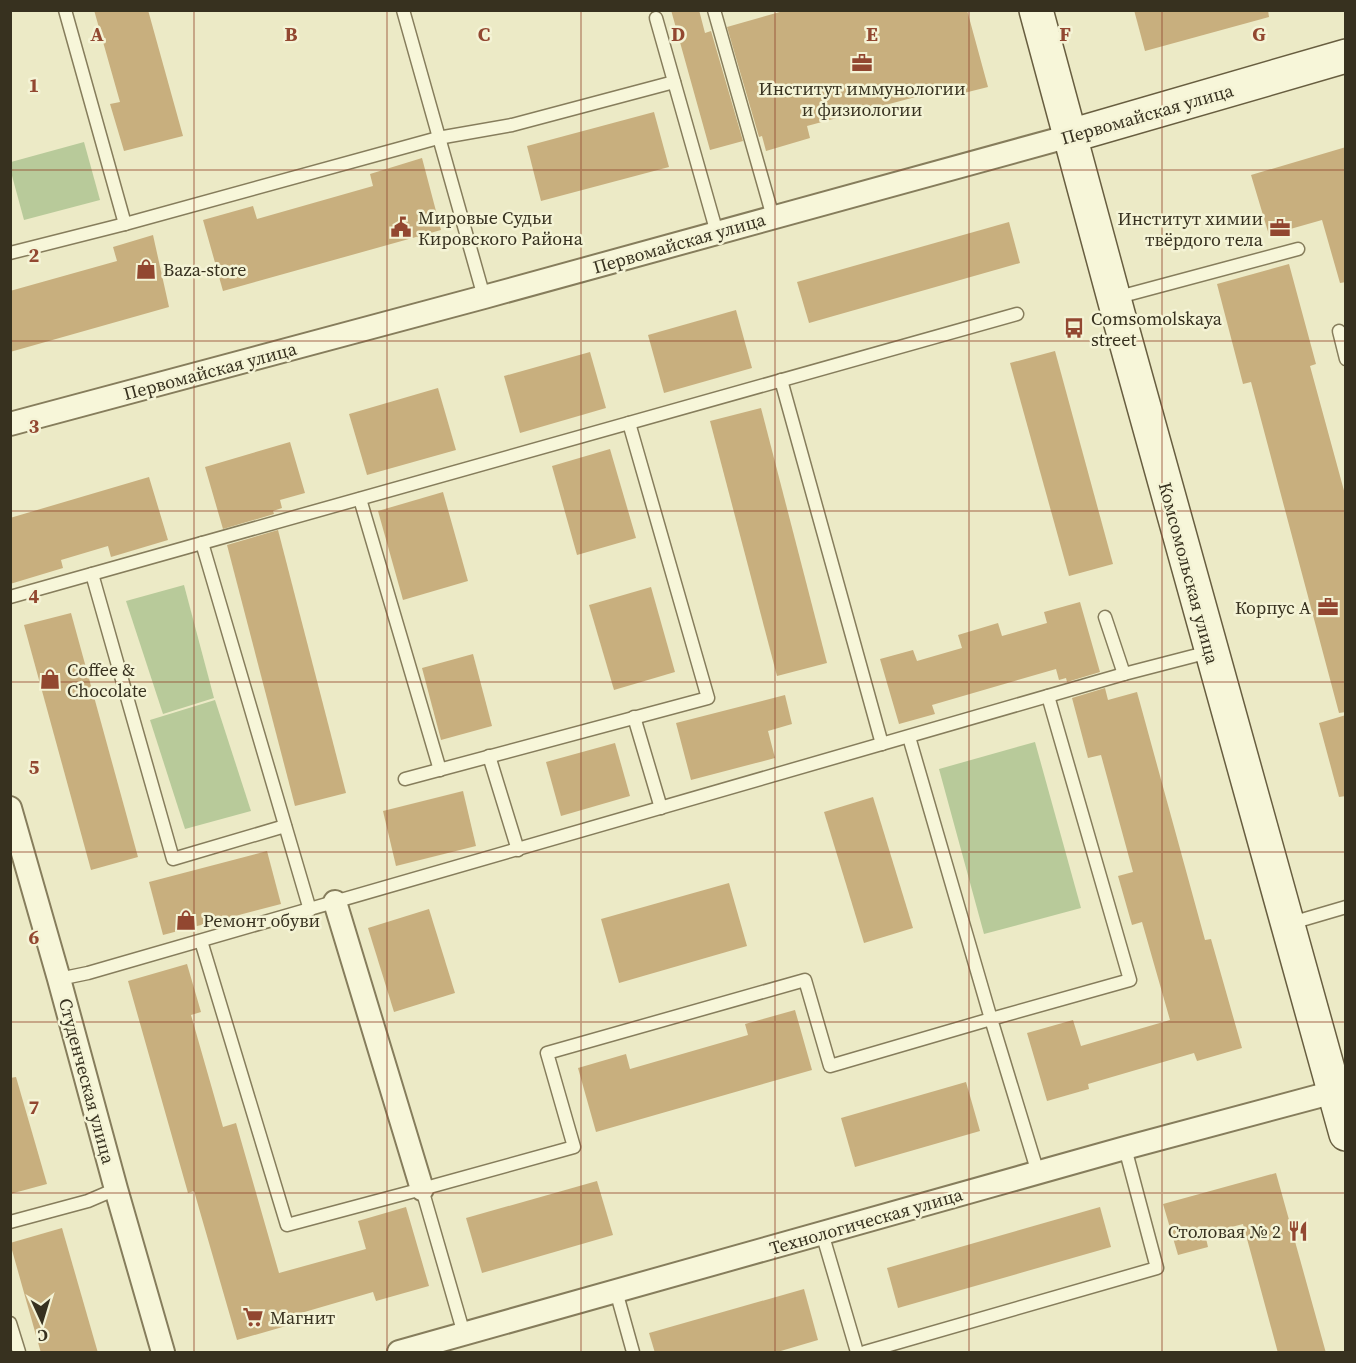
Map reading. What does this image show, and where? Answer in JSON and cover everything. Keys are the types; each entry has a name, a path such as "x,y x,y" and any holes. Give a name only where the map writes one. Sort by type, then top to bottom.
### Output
{"main road":[{"name":"Комсомольская улица","path":"1036,10 1346,1134"},
{"name":"Первомайская улица","path":"1070,136 1346,56"}],"street":[{"name":"Первомайская улица","path":"10,424 1070,136"},
{"name":"Студенческая улица","path":"10,808 163,1353"},
{"path":"335,902 422,1189"},
{"name":"Технологическая улица","path":"399,1353 1125,1148 1334,1092"}],"lane":[{"path":"65,10 125,224"},
{"path":"403,10 484,297"},
{"path":"714,10 773,217"},
{"path":"656,18 717,232"},
{"path":"12,249 125,224 438,138 512,125 674,82"},
{"path":"1114,299 1298,249"},
{"path":"10,597 1017,314"},
{"path":"1339,331 1346,359"},
{"path":"780,380 882,744"},
{"path":"405,779 708,698 629,423"},
{"path":"360,499 440,770"},
{"path":"202,543 310,910"},
{"path":"92,574 173,859 285,826"},
{"path":"1105,617 1124,674"},
{"path":"59,979 88,974 1124,674 1211,651"},
{"path":"201,941 287,1225 574,1146 547,1053 805,980 830,1066 1130,980 1048,696"},
{"path":"634,717 661,808"},
{"path":"909,737 1038,1173"},
{"path":"489,756 518,849"},
{"path":"1287,924 1346,907"},
{"path":"865,1353 1157,1268 1125,1148"},
{"path":"10,1222 88,1201 116,1189"},
{"path":"422,1189 464,1334"},
{"path":"822,1233 857,1353"},
{"path":"616,1291 633,1353"},
{"path":"10,1323 19,1353"}],"green space":[{"path":"84,142 100,200 24,220 11,172 11,162"},
{"path":"184,585 214,698 163,714 126,601"},
{"path":"215,700 251,811 185,829 150,720"},
{"path":"1035,742 1081,908 984,934 939,769"}],"building":[{"path":"94,10 148,10 183,136 124,151 110,104 120,102"},
{"path":"671,10 699,10 705,33 711,31 743,141 710,150"},
{"name":"Институт иммунологии и физиологии","path":"787,10 967,10 988,87 952,96 949,88 807,126 810,138 766,151 762,136 759,137 727,27"},
{"path":"1134,10 1268,10 1269,17 1145,51"},
{"path":"654,112 669,167 541,201 527,146"},
{"name":"Институт химии твёрдого тела","path":"1346,147 1346,282 1340,283 1322,220 1269,235 1251,175"},
{"path":"422,158 441,230 223,291 203,220 253,206 257,219 373,186 370,174"},
{"path":"1009,222 1020,263 809,323 797,282"},
{"path":"153,235 169,307 10,352 10,291 117,261 113,247"},
{"name":"Корпус А","path":"1289,264 1316,364 1310,366 1346,498 1346,712 1339,713 1251,382 1243,384 1217,284"},
{"path":"736,310 752,368 664,393 648,335"},
{"path":"1055,351 1113,564 1069,576 1010,363"},
{"path":"590,352 606,408 520,433 504,376"},
{"path":"438,388 456,450 367,475 349,414"},
{"path":"761,408 827,663 777,676 710,421"},
{"path":"290,442 305,493 280,500 282,508 273,511 274,514 223,529 205,467"},
{"path":"610,449 636,538 577,555 552,466"},
{"path":"149,477 168,540 111,557 108,546 61,560 63,568 10,584 10,518"},
{"path":"443,492 468,581 403,600 378,511"},
{"path":"278,530 346,793 295,806 227,545"},
{"path":"651,587 675,672 614,690 589,605"},
{"path":"1080,602 1100,672 1067,682 1066,678 1059,680 1056,669 932,705 935,714 899,724 880,659 913,650 917,661 962,648 958,635 998,623 1002,636 1047,623 1044,612"},
{"path":"71,613 138,857 91,870 24,625"},
{"path":"473,654 492,726 441,740 422,668"},
{"path":"1105,688 1108,700 1137,692 1205,940 1211,939 1242,1048 1197,1061 1194,1053 1088,1084 1089,1089 1047,1101 1027,1033 1073,1020 1081,1046 1170,1020 1142,922 1132,925 1118,876 1133,872 1101,755 1088,758 1072,698"},
{"path":"785,695 792,724 768,731 775,758 691,780 676,723"},
{"path":"1346,715 1346,796 1339,797 1319,723"},
{"path":"615,743 630,796 561,816 546,762"},
{"path":"463,791 476,846 396,866 383,811"},
{"path":"873,797 913,928 864,943 824,812"},
{"path":"267,851 281,904 163,935 149,882"},
{"path":"729,883 747,946 619,983 601,919"},
{"path":"429,909 455,993 394,1012 368,928"},
{"path":"187,964 201,1012 191,1015 223,1127 236,1123 279,1273 366,1249 358,1221 406,1207 429,1286 376,1301 373,1292 284,1318 286,1326 237,1340 194,1191 188,1193 128,981"},
{"path":"795,1010 812,1070 596,1132 578,1068 626,1054 630,1069 748,1035 745,1024"},
{"path":"16,1077 47,1184 10,1194 10,1078"},
{"path":"966,1082 980,1131 855,1167 841,1118"},
{"path":"1276,1173 1326,1353 1278,1353 1243,1224 1205,1234 1208,1247 1178,1255 1163,1204"},
{"path":"597,1181 613,1235 482,1273 466,1218"},
{"path":"1100,1207 1111,1247 898,1308 887,1268"},
{"path":"62,1228 98,1353 41,1353 10,1243"},
{"path":"804,1289 818,1340 774,1353 655,1353 649,1333"}],"place":[{"name":"Институт иммунологии и физиологии","path":"862,63"},
{"name":"Мировые Судьи Кировского Района","path":"401,227"},
{"name":"Институт химии твёрдого тела","path":"1280,228"},
{"name":"Baza-store","path":"146,269"},
{"name":"Comsomolskaya street","path":"1074,328"},
{"name":"Корпус А","path":"1328,607"},
{"name":"Coffee & Chocolate","path":"50,679"},
{"name":"Ремонт обуви","path":"186,920"},
{"name":"Столовая № 2","path":"1298,1231"},
{"name":"Магнит","path":"253,1317"}]}
